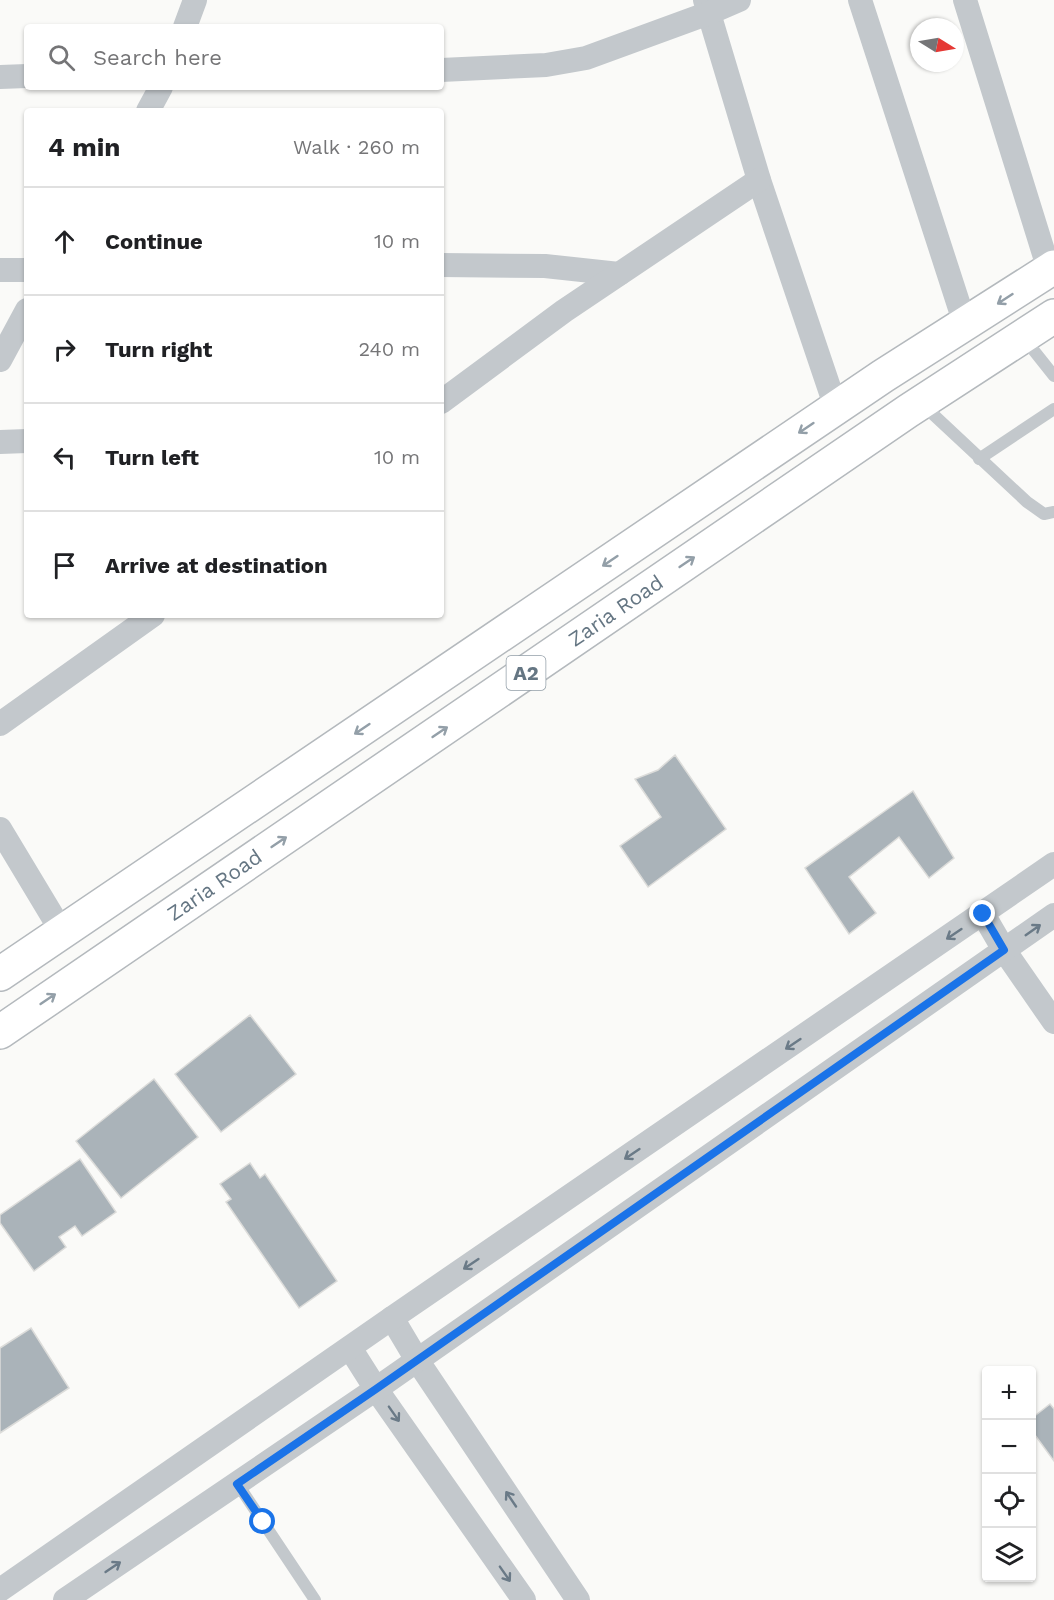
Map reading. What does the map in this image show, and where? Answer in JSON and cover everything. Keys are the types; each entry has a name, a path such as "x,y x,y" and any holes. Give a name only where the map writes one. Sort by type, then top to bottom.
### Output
{"highway":[{"name":"A2","path":"0,974 836,408 1052,269"},
{"name":"Zaria Road","path":"0,1032 921,403 1054,316"}],"street":[{"path":"186,24 195,0"},
{"path":"444,70 546,66 586,58 707,7 739,0"},
{"path":"860,0 965,324"},
{"path":"965,0 1052,269"},
{"path":"707,7 759,180 836,408"},
{"path":"0,77 24,76"},
{"path":"150,108 159,90"},
{"path":"444,400 564,311 759,180"},
{"path":"444,265 545,266 619,274"},
{"path":"0,270 24,270"},
{"path":"0,360 24,315"},
{"path":"0,442 24,441"},
{"path":"0,724 149,618"},
{"path":"0,829 62,932"},
{"path":"0,1590 1054,864"},
{"path":"983,914 1004,950 1054,1022"},
{"path":"65,1600 376,1389 1054,915"},
{"path":"392,1318 417,1360 578,1600"},
{"path":"350,1348 376,1389 524,1600"}],"lane":[{"path":"1023,336 1054,376"},
{"path":"921,403 979,459 1036,508 1044,514 1054,512"},
{"path":"979,459 1054,410"},
{"path":"237,1484 315,1600"}],"building":[{"path":"675,755 726,829 648,887 620,846 661,817 635,779 658,770"},
{"path":"913,791 954,858 929,878 899,837 849,877 876,913 849,934 805,868"},
{"path":"250,1015 296,1074 221,1132 175,1074"},
{"path":"154,1079 198,1137 121,1198 76,1141"},
{"path":"80,1159 116,1212 82,1236 75,1226 59,1237 66,1247 34,1271 0,1223 0,1215"},
{"path":"250,1163 260,1178 265,1174 337,1281 299,1308 226,1202 231,1199 220,1184"},
{"path":"31,1328 69,1388 0,1433 0,1348"},
{"path":"1050,1404 1054,1409 1054,1461 1036,1436 1036,1415"}],"route":[{"path":"263,1522 237,1484 1004,950 983,914"}]}
